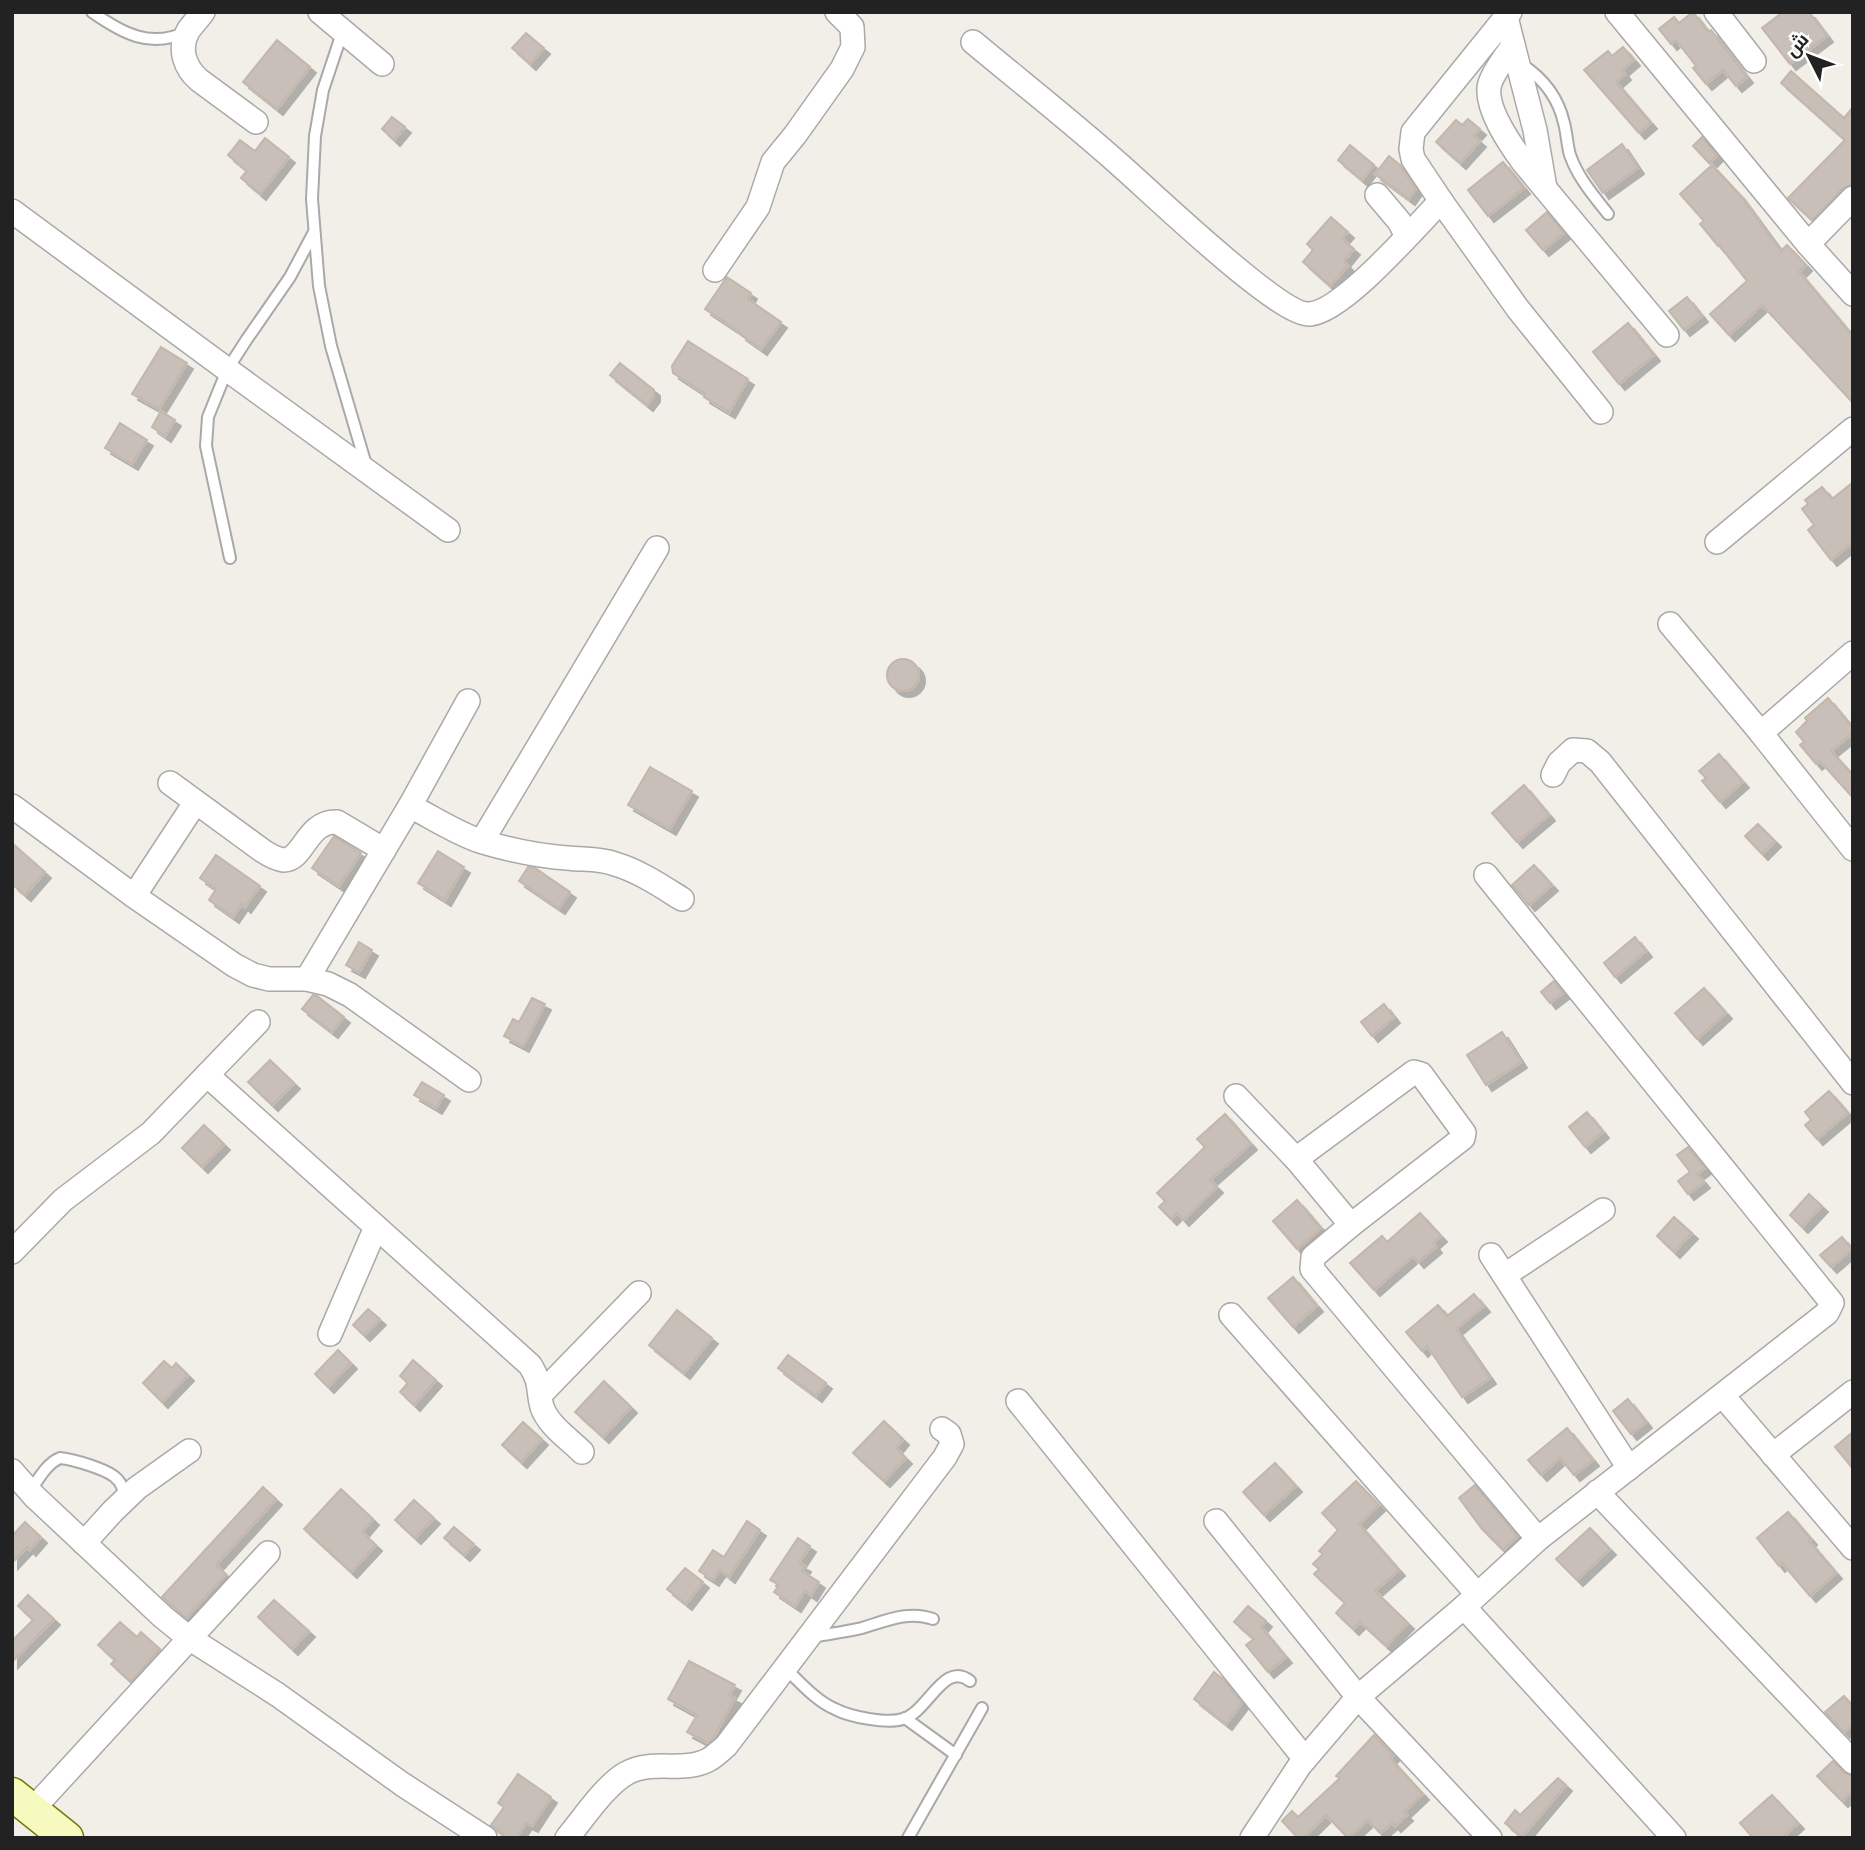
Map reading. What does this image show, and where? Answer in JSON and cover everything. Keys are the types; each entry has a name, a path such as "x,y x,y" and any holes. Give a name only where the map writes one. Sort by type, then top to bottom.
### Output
{"street":[{"path":"203,12 188,32 184,47 186,66 191,74 256,122"},
{"path":"320,12 382,64"},
{"path":"715,270 758,207 773,162 842,69 853,47 852,27 837,12"},
{"path":"1617,12 1808,243 1853,293"},
{"path":"1716,12 1754,61"},
{"path":"1508,15 1535,130 1545,188"},
{"path":"1508,15 1413,132 1413,159 1518,309 1601,412"},
{"path":"973,42 1119,163 1221,257 1292,309 1308,314 1329,309 1365,279 1441,201"},
{"path":"1515,53 1494,75 1489,94 1492,107 1510,143 1667,335"},
{"path":"1377,195 1399,221 1407,236"},
{"path":"1808,243 1853,198"},
{"path":"12,211 448,530"},
{"path":"1717,542 1853,429"},
{"path":"482,841 657,548"},
{"path":"1671,624 1853,849"},
{"path":"1761,733 1853,653"},
{"path":"307,979 410,806 468,701"},
{"path":"1553,775 1559,762 1573,750 1587,751 1600,762 1853,1083"},
{"path":"170,783 194,803 276,858 286,860 293,857 320,825 329,822 337,822 384,850"},
{"path":"134,895 194,803"},
{"path":"12,806 234,965 253,975 270,979 307,979 328,984 350,995 469,1080"},
{"path":"410,806 482,841 544,856 594,859 616,864 682,899"},
{"path":"1252,1838 1305,1759 1358,1697 1471,1601 1538,1539 1827,1313 1832,1303 1486,875"},
{"path":"12,1252 63,1200 151,1133 258,1022"},
{"path":"1296,1159 1414,1072 1421,1074 1464,1133 1463,1138 1313,1257 1312,1269 1538,1539"},
{"path":"208,1075 530,1365 538,1380 541,1402 547,1418 582,1452"},
{"path":"1236,1096 1296,1159 1352,1225"},
{"path":"1505,1275 1603,1210"},
{"path":"330,1335 376,1227"},
{"path":"1491,1255 1629,1468"},
{"path":"541,1394 639,1293"},
{"path":"1231,1315 1674,1838"},
{"path":"1773,1455 1853,1391"},
{"path":"1723,1396 1853,1548"},
{"path":"1018,1401 1305,1759"},
{"path":"567,1838 615,1781 629,1772 645,1766 690,1765 710,1759 726,1746 945,1457 951,1444 948,1434 942,1429"},
{"path":"84,1543 137,1488 189,1451"},
{"path":"12,1471 84,1543 189,1638 278,1695 401,1784 485,1838"},
{"path":"1597,1492 1853,1762"},
{"path":"1216,1521 1358,1697 1490,1838"},
{"path":"67,1838 22,1802 189,1638 268,1553"}],"lane":[{"path":"92,12 126,34 145,38 160,40 188,32"},
{"path":"343,30 323,90 315,136 312,200 320,286 331,346 367,471"},
{"path":"1515,53 1550,89 1563,120 1576,169 1608,214"},
{"path":"230,558 206,446 208,417 227,370 290,277 314,231"},
{"path":"30,1491 47,1468 60,1458 114,1475 123,1489 123,1502"},
{"path":"808,1637 860,1628 908,1615 923,1615 933,1619"},
{"path":"785,1668 835,1710 873,1719 905,1718 954,1675 964,1675 970,1681"},
{"path":"908,1838 982,1708"},
{"path":"905,1718 956,1755"}],"building":[{"path":"1693,12 1708,32 1711,30 1747,77 1736,86 1723,70 1706,84 1676,40 1671,44 1659,29 1674,17 1679,23"},
{"path":"1783,12 1809,12 1827,36 1790,64 1762,28"},
{"path":"526,33 544,48 530,64 512,48"},
{"path":"277,40 310,67 277,109 243,82"},
{"path":"1623,47 1634,60 1622,70 1625,74 1616,82 1651,123 1639,133 1584,70 1608,51 1612,56"},
{"path":"1791,71 1844,118 1853,107 1853,184 1843,188 1812,220 1788,198 1845,140 1781,83"},
{"path":"392,117 405,127 394,140 382,129"},
{"path":"1468,119 1480,129 1474,136 1480,141 1460,163 1436,142 1456,120 1462,125"},
{"path":"1702,137 1717,155 1709,163 1693,146"},
{"path":"265,138 289,157 260,194 241,178 247,171 228,155 240,140 255,151"},
{"path":"1622,144 1638,168 1603,193 1587,170"},
{"path":"1350,145 1374,165 1362,180 1338,160"},
{"path":"1389,156 1400,165 1416,189 1409,199 1375,174"},
{"path":"1503,162 1524,188 1488,216 1468,190"},
{"path":"1712,165 1739,194 1781,251 1787,245 1806,265 1799,272 1853,336 1853,403 1762,305 1729,335 1710,314 1747,281 1700,224 1704,221 1680,194"},
{"path":"1547,212 1564,233 1543,250 1526,230"},
{"path":"1331,217 1348,232 1342,239 1354,249 1344,261 1348,266 1330,286 1303,262 1313,250 1307,244"},
{"path":"727,277 751,293 748,299 781,322 761,349 705,309"},
{"path":"1687,297 1702,316 1684,330 1669,311"},
{"path":"1628,323 1654,355 1619,384 1593,352"},
{"path":"688,341 748,379 729,412 673,373 672,366"},
{"path":"161,347 187,363 159,409 132,394"},
{"path":"620,363 654,390 654,396 647,405 610,375"},
{"path":"161,411 175,420 165,436 152,427"},
{"path":"120,423 147,440 132,464 105,448"},
{"path":"1853,482 1853,542 1831,560 1808,530 1814,525 1802,509 1808,504 1805,500 1822,487 1832,499"},
{"path":"903,659 914,664 919,675 914,686 903,691 892,686 887,675 892,664"},
{"path":"1828,698 1853,728 1853,733 1831,751 1853,775 1853,798 1820,761 1816,764 1800,745 1804,742 1796,732 1807,721 1805,718"},
{"path":"1719,754 1743,782 1720,802 1702,781 1706,778 1699,771"},
{"path":"650,767 692,791 670,829 628,805"},
{"path":"1524,785 1549,815 1517,842 1492,813"},
{"path":"1758,824 1775,841 1762,854 1745,836"},
{"path":"334,836 361,853 339,886 312,868"},
{"path":"12,843 45,872 25,895 12,884"},
{"path":"438,851 464,867 445,900 418,883"},
{"path":"216,855 260,886 245,907 242,904 233,917 209,900 216,889 200,878"},
{"path":"1534,865 1552,885 1529,905 1512,885"},
{"path":"528,867 535,868 570,892 559,908 519,881"},
{"path":"1635,937 1646,951 1615,977 1604,963"},
{"path":"359,942 372,950 359,972 346,965"},
{"path":"1554,981 1563,993 1550,1003 1541,992"},
{"path":"1704,988 1726,1013 1697,1039 1675,1013"},
{"path":"313,995 344,1017 332,1032 302,1009"},
{"path":"532,998 545,1004 523,1046 504,1036 513,1019 519,1022"},
{"path":"1384,1004 1394,1017 1372,1036 1361,1022"},
{"path":"1502,1032 1521,1062 1486,1085 1467,1055"},
{"path":"270,1060 294,1083 272,1105 248,1082"},
{"path":"422,1082 444,1095 436,1108 414,1095"},
{"path":"1829,1091 1848,1113 1817,1139 1805,1125 1811,1120 1805,1112"},
{"path":"1587,1112 1603,1132 1585,1147 1569,1127"},
{"path":"1225,1114 1251,1144 1210,1180 1217,1187 1183,1220 1177,1213 1171,1219 1159,1207 1165,1201 1157,1193 1205,1147 1197,1139"},
{"path":"204,1125 224,1144 202,1167 182,1148"},
{"path":"1688,1147 1705,1168 1697,1174 1704,1182 1688,1194 1678,1181 1690,1172 1677,1155"},
{"path":"1809,1194 1822,1206 1802,1227 1790,1215"},
{"path":"1297,1200 1321,1228 1297,1249 1273,1221"},
{"path":"1420,1213 1441,1236 1433,1243 1436,1247 1418,1262 1413,1256 1374,1290 1350,1263 1382,1236 1387,1242"},
{"path":"1674,1217 1692,1233 1674,1252 1657,1236"},
{"path":"1842,1237 1852,1249 1831,1267 1820,1255"},
{"path":"1293,1277 1317,1306 1293,1327 1268,1298"},
{"path":"1474,1294 1484,1306 1456,1329 1490,1378 1462,1397 1427,1346 1422,1351 1406,1332 1438,1305 1447,1316"},
{"path":"368,1309 380,1319 364,1335 353,1325"},
{"path":"677,1310 712,1338 684,1373 649,1345"},
{"path":"338,1350 351,1363 328,1387 315,1374"},
{"path":"788,1355 826,1383 816,1396 778,1368"},
{"path":"413,1360 436,1380 414,1405 400,1392 408,1383 400,1376"},
{"path":"164,1361 172,1368 176,1363 188,1375 162,1402 143,1383"},
{"path":"604,1381 631,1407 603,1437 575,1412"},
{"path":"1628,1399 1646,1422 1631,1434 1613,1411"},
{"path":"884,1421 903,1439 896,1448 906,1458 884,1481 853,1453"},
{"path":"523,1422 542,1439 521,1462 502,1445"},
{"path":"1567,1428 1593,1460 1574,1475 1560,1458 1541,1475 1528,1460"},
{"path":"1853,1432 1853,1469 1835,1447"},
{"path":"1275,1463 1296,1486 1264,1515 1243,1492"},
{"path":"1356,1481 1379,1505 1359,1524 1399,1570 1375,1591 1408,1623 1386,1646 1360,1622 1353,1629 1336,1613 1345,1603 1314,1574 1319,1569 1313,1564 1323,1554 1319,1551 1338,1530 1322,1513"},
{"path":"1475,1485 1517,1536 1503,1550 1482,1529 1459,1498"},
{"path":"263,1487 276,1499 216,1565 226,1574 186,1618 162,1597"},
{"path":"341,1489 373,1519 362,1532 376,1545 351,1572 304,1529"},
{"path":"414,1500 434,1518 415,1538 395,1520"},
{"path":"1788,1512 1836,1573 1810,1596 1782,1563 1779,1566 1757,1538"},
{"path":"747,1521 760,1530 729,1577 720,1570 713,1580 699,1571 713,1550 724,1557"},
{"path":"25,1522 41,1537 30,1550 27,1547 12,1563 12,1536"},
{"path":"454,1527 474,1544 464,1555 444,1538"},
{"path":"1590,1528 1610,1549 1577,1580 1556,1559"},
{"path":"798,1538 810,1546 799,1563 805,1566 802,1571 819,1582 811,1595 805,1591 795,1606 774,1592 779,1585 770,1580"},
{"path":"685,1568 703,1582 686,1604 667,1589"},
{"path":"28,1595 54,1619 12,1662 12,1641 33,1620 18,1606"},
{"path":"274,1600 309,1631 292,1649 258,1617"},
{"path":"1248,1606 1266,1621 1261,1627 1286,1657 1268,1672 1246,1645 1254,1639 1234,1622"},
{"path":"120,1622 137,1637 141,1632 160,1649 131,1682 111,1664 115,1660 98,1645"},
{"path":"689,1661 735,1685 729,1695 735,1698 713,1739 708,1743 687,1732 697,1715 668,1699"},
{"path":"1214,1672 1242,1703 1226,1724 1194,1699"},
{"path":"1844,1696 1853,1706 1853,1724 1844,1732 1825,1712"},
{"path":"1374,1735 1393,1755 1390,1758 1423,1794 1404,1812 1407,1815 1395,1826 1392,1823 1380,1833 1368,1820 1348,1838 1326,1815 1303,1838 1298,1838 1282,1821 1292,1811 1298,1817 1340,1778 1336,1776"},
{"path":"1833,1761 1843,1772 1853,1776 1853,1791 1842,1801 1817,1776"},
{"path":"518,1774 551,1797 532,1826 526,1823 516,1838 507,1838 491,1825 504,1807 498,1803"},
{"path":"1558,1778 1566,1785 1522,1837 1505,1823 1515,1810 1520,1815"},
{"path":"1772,1795 1798,1823 1782,1838 1753,1838 1740,1823"}]}
